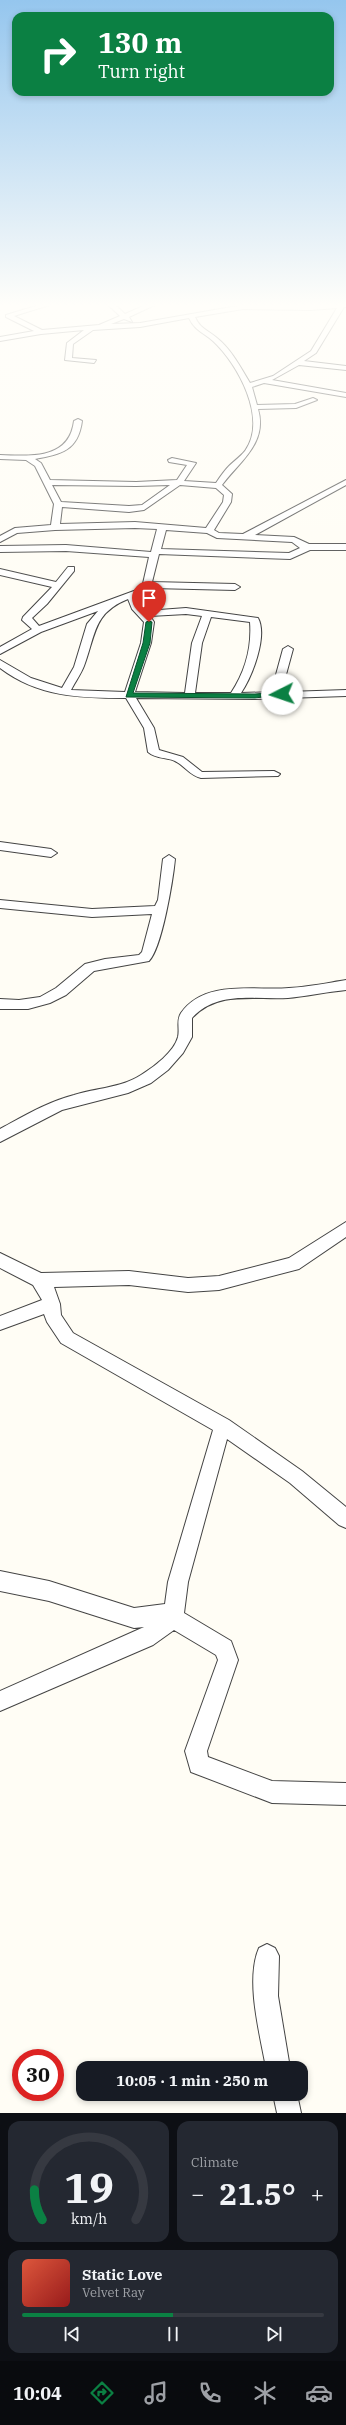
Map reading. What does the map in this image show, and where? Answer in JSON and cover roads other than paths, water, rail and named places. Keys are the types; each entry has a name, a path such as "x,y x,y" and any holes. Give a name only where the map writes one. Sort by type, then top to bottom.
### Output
{"street":[{"path":"48,482 136,484 176,482 206,486 218,485 248,452 258,428 253,401"},
{"path":"255,407 296,406 311,401"},
{"path":"0,457 27,458 58,452 70,446 78,434 78,421"},
{"path":"27,458 32,459 38,464 58,504 55,527"},
{"path":"58,504 130,509 144,507 185,475 192,463 172,460"},
{"path":"246,536 346,482"},
{"path":"209,531 227,502 228,494 218,485"},
{"path":"0,651 38,630 145,590 148,585 149,571 162,533 161,526"},
{"path":"0,539 15,531 55,527 161,526 209,531 217,535 270,537 294,540 302,546 309,547 346,547"},
{"path":"253,553 264,545 270,537"},
{"path":"0,549 66,548 155,553 253,553 290,556 309,547"},
{"path":"38,630 30,624 27,620 28,617 71,569"},
{"path":"0,572 57,585"},
{"path":"148,585 171,584 235,587"},
{"path":"132,596 135,607 144,614 149,622 146,643 129,695 149,728 152,750 155,753 179,759 191,771 202,775 274,774"},
{"path":"65,692 79,667 92,624 108,605"},
{"path":"144,614 186,611 255,620 253,647 243,684 235,695"},
{"path":"190,694 189,688 197,643 208,614"},
{"path":"282,694 279,682 288,649"},
{"path":"0,663 27,682 78,695 346,693"},
{"path":"0,846 51,853"},
{"path":"3,1007 32,1004 52,998 86,969 93,966 144,958 148,954 159,910 164,900 169,859"},
{"path":"0,904 92,913 159,910"},
{"path":"0,1136 46,1111 66,1103 134,1085 146,1079 168,1061 185,1036 185,1017 194,1007 207,1000 242,991 287,993 346,985"},
{"path":"39,1280 129,1278 188,1285 219,1283 292,1264 314,1251 346,1228"},
{"path":"0,1260 39,1280 46,1288 52,1304 53,1317 67,1338 223,1426 296,1477 346,1519"},
{"path":"0,1323 52,1304"},
{"path":"0,1701 146,1638 174,1615 178,1582 212,1459 223,1426"},
{"path":"0,1581 49,1591 134,1618 174,1615 224,1648 228,1660 196,1751 199,1764 272,1792 346,1794"},
{"path":"267,1956 266,1996 277,2061"},
{"path":"286,2101 289,2113"}]}
